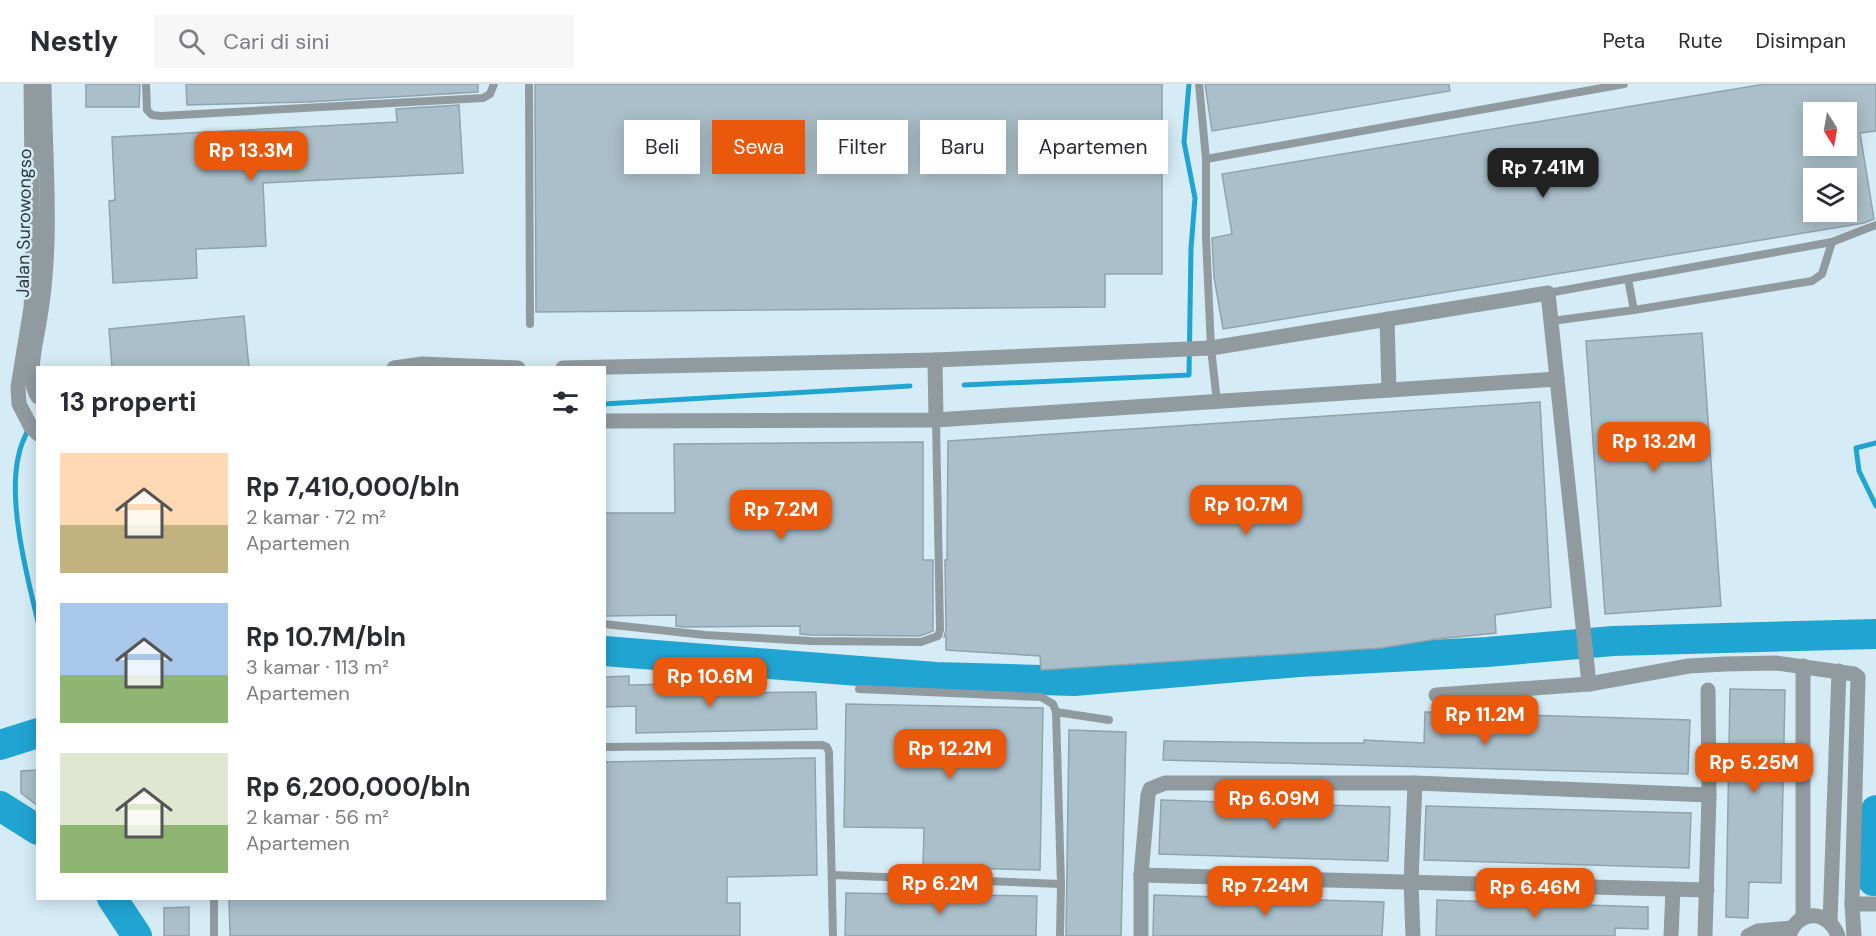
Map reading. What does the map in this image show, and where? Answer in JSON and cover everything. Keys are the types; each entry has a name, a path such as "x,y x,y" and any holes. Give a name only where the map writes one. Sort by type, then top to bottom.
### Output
{"street":[{"name":"Jalan Surowongso","path":"31,84 33,265 31,308 18,387 19,404 34,430"},
{"name":"Jalan Surowongso","path":"36,395 33,391 31,374 45,291 46,269 44,84"},
{"path":"606,368 935,366 1205,348 1548,293 1589,684"},
{"path":"1387,319 1389,390"},
{"path":"408,366 423,364 470,366"},
{"path":"935,366 936,420"},
{"path":"606,421 936,420 1557,379"},
{"path":"1436,695 1589,684 1689,666 1776,663 1839,670 1854,674 1858,677 1852,904 1854,936"},
{"path":"1795,927 1803,666"},
{"path":"1838,936 1830,922 1839,670"},
{"path":"1705,936 1709,795 1708,690"},
{"path":"1141,936 1141,875 1148,795 1149,789 1155,786 1176,783 1415,783 1709,795"},
{"path":"1413,936 1411,882 1415,783"},
{"path":"1141,875 1707,890"},
{"path":"1671,936 1673,890"},
{"path":"1852,904 1876,904"},
{"path":"1748,936 1758,932 1795,927 1817,916 1830,922"}],"lane":[{"path":"146,84 147,110 152,115 161,116 483,98 490,94 494,84"},
{"path":"529,84 530,324"},
{"path":"1199,84 1206,159 1205,348 1216,402"},
{"path":"1206,159 1624,84"},
{"path":"1548,293 1832,242 1876,225"},
{"path":"1552,321 1812,281 1822,274 1832,242"},
{"path":"1628,279 1634,310"},
{"path":"606,624 705,635 811,641 921,642 938,636 940,630 936,420"},
{"path":"859,688 1041,697 1053,704 1056,712 1061,884 1060,936"},
{"path":"1056,712 1109,720"},
{"path":"606,747 822,745 827,747 833,875 833,936"},
{"path":"833,875 1061,884"},
{"path":"214,900 214,936"}],"building":[{"path":"86,84 140,84 139,107 86,107"},
{"path":"186,84 478,84 478,92 307,102 187,105"},
{"path":"535,84 1162,84 1162,120 1018,120 1018,174 1162,174 1162,274 1105,274 1105,307 536,312"},
{"path":"1205,84 1449,84 1450,91 1212,131"},
{"path":"1765,84 1876,84 1876,131 1860,133 1874,219 1864,223 1223,329 1214,277 1212,238 1232,234 1222,174"},
{"path":"459,105 463,173 263,183 266,246 196,249 197,278 113,283 109,201 115,200 112,137 397,122 396,109"},
{"path":"244,316 249,366 112,366 109,329"},
{"path":"1702,333 1721,606 1605,614 1586,341"},
{"path":"1540,402 1551,607 1495,615 1496,633 1381,648 1041,670 1040,656 946,650 946,637 944,637 946,630 948,441"},
{"path":"923,442 923,560 933,560 933,631 920,636 811,635 800,634 800,626 684,627 676,626 676,615 606,616 606,513 675,513 674,444"},
{"path":"629,676 629,685 713,683 713,693 816,692 817,729 636,733 636,706 606,707 606,677"},
{"path":"1730,689 1785,690 1781,883 1749,882 1748,918 1726,917"},
{"path":"846,704 1043,708 1040,870 923,867 924,828 844,827"},
{"path":"1425,712 1690,720 1688,774 1163,760 1164,741 1364,743 1364,740 1424,743"},
{"path":"1069,730 1126,732 1121,936 1066,936"},
{"path":"815,758 817,875 727,877 727,903 740,903 740,936 230,936 229,900 606,900 606,762"},
{"path":"36,770 36,804 21,793 21,771"},
{"path":"1161,800 1390,807 1388,861 1159,854"},
{"path":"1426,806 1691,813 1689,868 1424,860"},
{"path":"846,893 1037,896 1036,936 845,936"},
{"path":"1154,895 1384,902 1382,936 1153,936"},
{"path":"1437,900 1648,907 1648,929 1615,928 1615,936 1436,936"},
{"path":"189,907 189,936 164,936 164,908"}],"waterway":[{"path":"964,385 1189,375 1191,248 1195,198 1184,142 1189,84"},
{"path":"606,404 910,386"},
{"path":"27,432 19,454 15,493 20,538 36,613"},
{"path":"1876,443 1856,448 1859,471 1876,506"},
{"path":"606,651 936,677 1074,681 1299,662 1487,652 1613,641 1876,634"},
{"path":"0,745 36,734"},
{"path":"0,806 36,829"},
{"path":"1876,810 1872,831 1873,881 1876,880"},
{"path":"113,900 137,936"}]}
